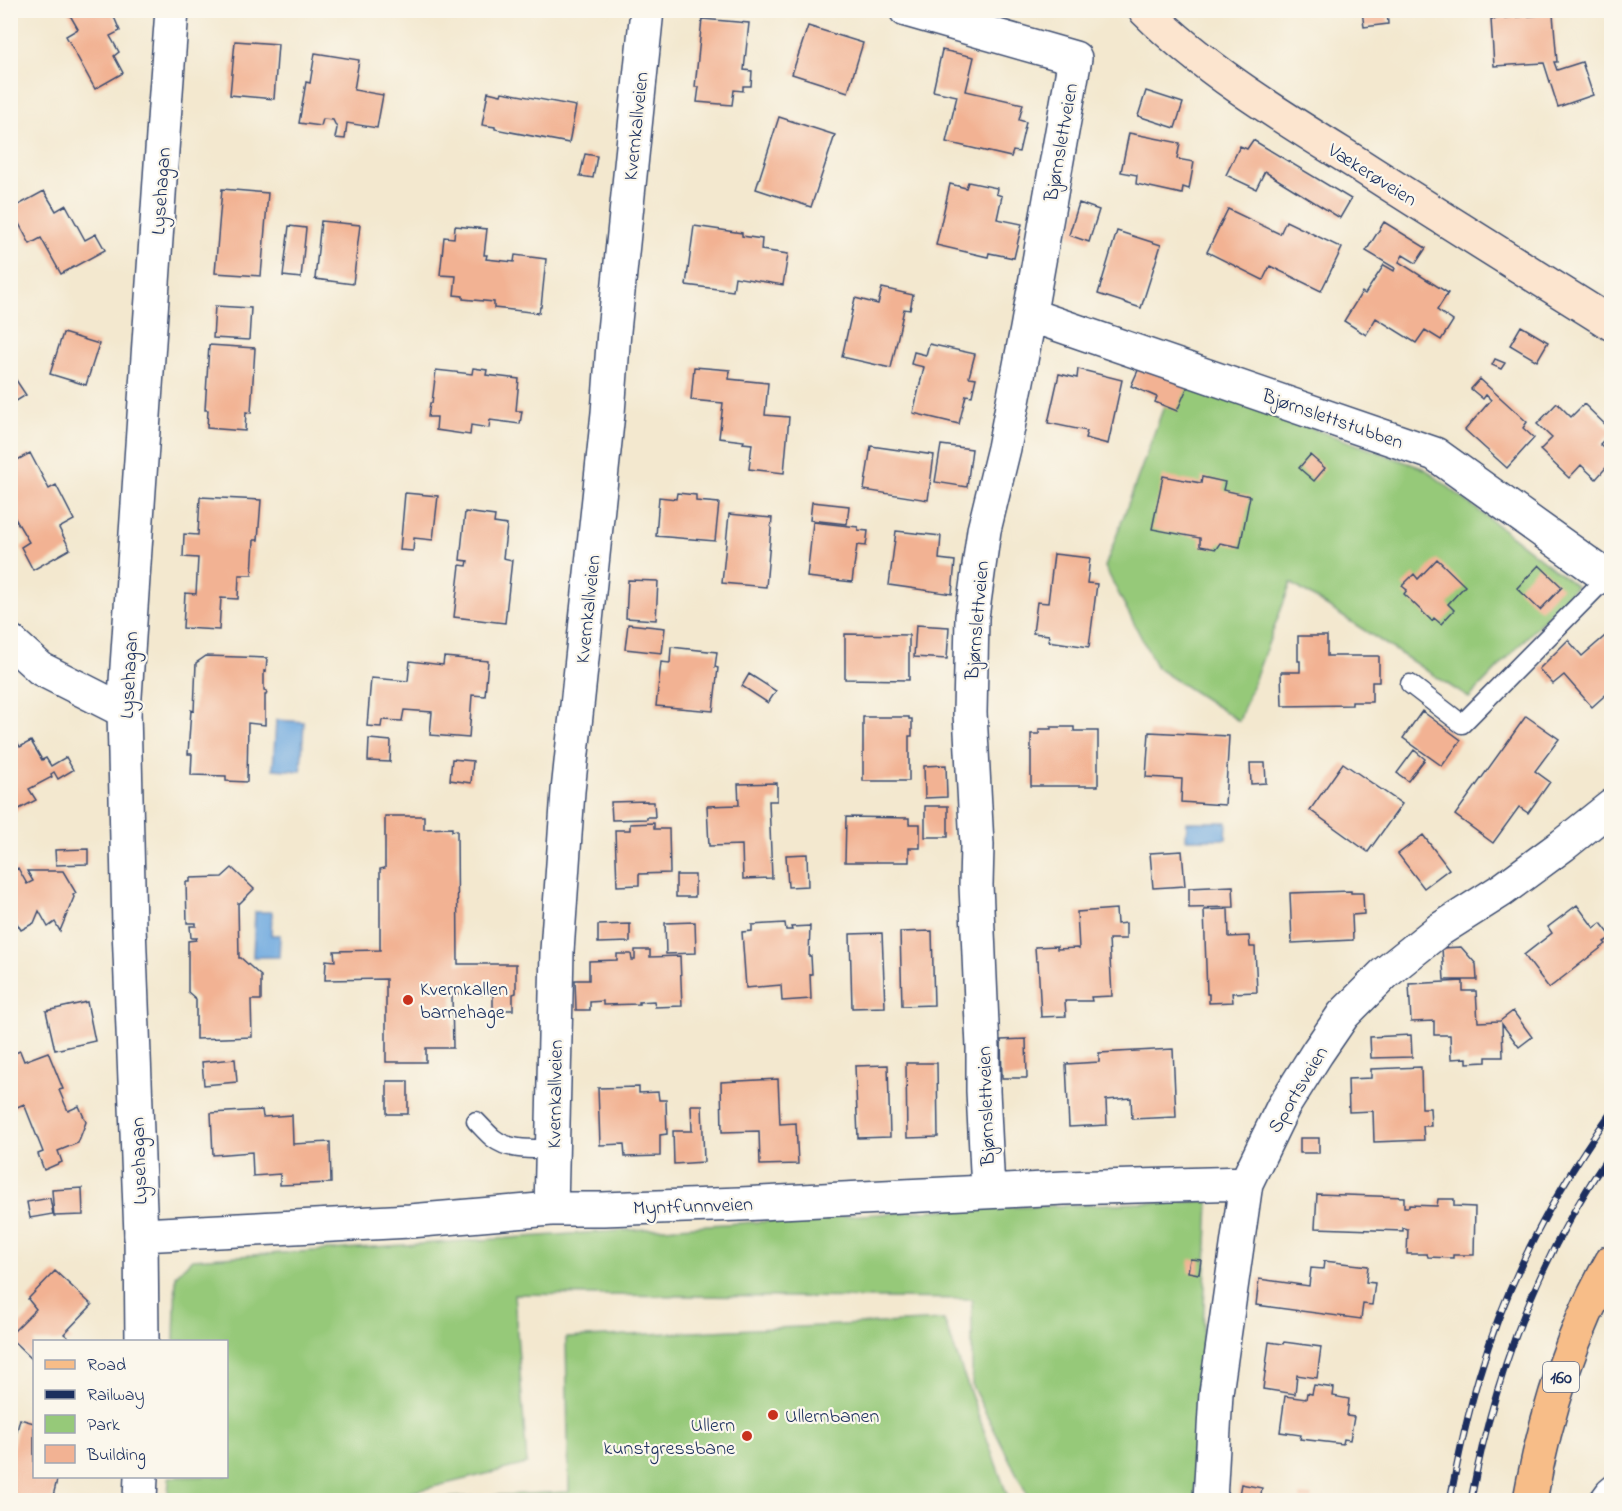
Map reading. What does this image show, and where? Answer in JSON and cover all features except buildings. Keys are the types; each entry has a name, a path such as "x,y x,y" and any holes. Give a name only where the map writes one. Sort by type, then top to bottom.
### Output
{"main road":[{"name":"Vækerøveien","path":"1145,10 1193,53 1294,124 1611,324"},
{"name":"160","path":"1530,1500 1557,1389 1575,1336 1611,1261"}],"street":[{"name":"Lysehagan","path":"142,1340 141,1235 129,927 124,711 172,10"},
{"name":"Kvernkallveien","path":"551,1209 557,951 568,791 647,10"},
{"name":"Bjørnslettveien","path":"906,10 1075,58 1030,315 1004,448 984,530 972,617 970,713 977,845 983,1091 988,1191"},
{"name":"Bjørnslettstubben","path":"1030,315 1435,454 1609,574"},
{"path":"10,640 41,669 124,711"},
{"name":"Sportsveien","path":"1210,1500 1216,1393 1246,1183 1283,1107 1343,1015 1384,974 1439,930 1502,890 1563,845 1611,806"},
{"name":"Myntfunnveien","path":"141,1235 410,1221 551,1209 740,1204 988,1191 1246,1183"},
{"path":"140,1500 141,1478"}],"lane":[{"path":"1410,684 1462,724 1609,574"},
{"path":"476,1121 494,1139 507,1146 552,1149"},
{"path":"1598,1500 1611,1484"}],"green space":[{"path":"1174,379 1425,469 1576,586 1469,698 1291,583 1239,721 1157,668 1105,567"},
{"path":"1209,1201 1195,1500 1030,1500 972,1386 972,1299 514,1294 527,1464 380,1500 168,1500 169,1478 228,1478 228,1340 174,1340 176,1275 192,1259 953,1209"},
{"name":"Ullernbanen","path":"944,1320 1009,1500 402,1500 569,1492 566,1338"}],"water":[{"path":"276,720 304,722 301,771 273,769"},
{"path":"1187,822 1227,822 1226,839 1186,839"},
{"path":"255,912 272,912 271,935 280,935 279,957 253,957"}],"railway":[{"path":"1450,1500 1475,1391 1503,1306 1552,1205 1612,1111"},
{"path":"1471,1500 1492,1408 1523,1318 1562,1232 1612,1151"}],"place":[{"name":"Kvernkallen barnehage","path":"408,1000"},
{"name":"Ullernbanen","path":"773,1415"},
{"name":"Ullern kunstgressbane","path":"747,1436"}]}
